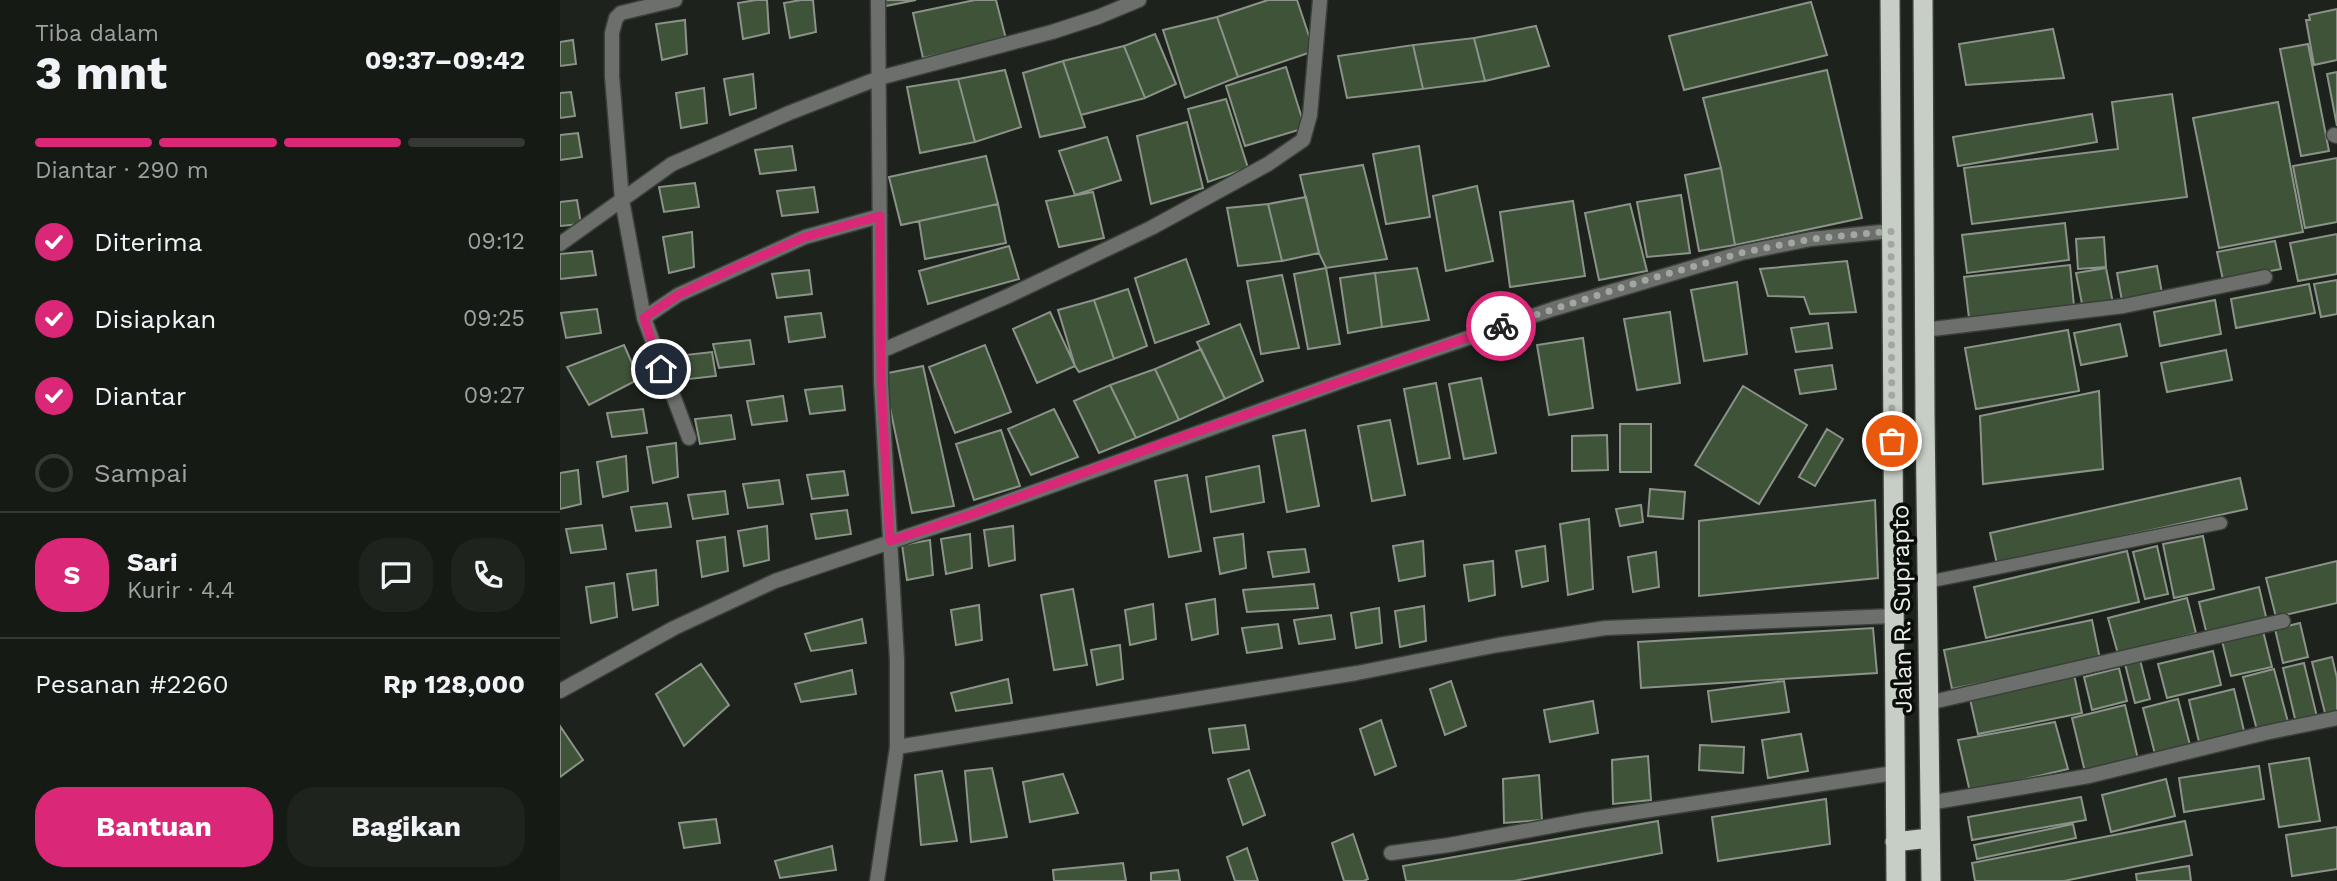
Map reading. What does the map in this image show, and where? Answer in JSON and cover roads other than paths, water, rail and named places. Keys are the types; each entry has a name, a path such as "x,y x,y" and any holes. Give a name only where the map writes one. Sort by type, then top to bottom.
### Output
{"highway":[{"name":"Jalan R. Suprapto","path":"1890,0 1896,881"},
{"name":"Jalan R. Suprapto","path":"1926,1 1924,330 1931,881"},
{"path":"1895,842 1929,838"}],"street":[{"path":"675,0 621,13 614,25 612,76 622,200 644,318 689,438"},
{"path":"877,881 897,747 897,660 881,351 878,0"},
{"path":"560,244 672,164 778,118 879,78 1052,32 1139,0"},
{"path":"881,351 1006,297 1151,229 1268,164 1303,140 1310,115 1320,0"},
{"path":"644,318 678,295 792,243 880,216"},
{"path":"560,691 674,628 775,581 973,514 1348,379 1553,309 1741,253 1811,239 1891,231"},
{"path":"1924,330 2124,306 2264,277"},
{"path":"897,747 1315,680 1498,645 1605,628 1894,616"},
{"path":"1928,703 2283,621"},
{"path":"1929,803 2089,776 2265,733 2337,719"},
{"path":"1391,853 1584,820 1894,773"}],"lane":[{"path":"1927,582 2221,523"}]}
